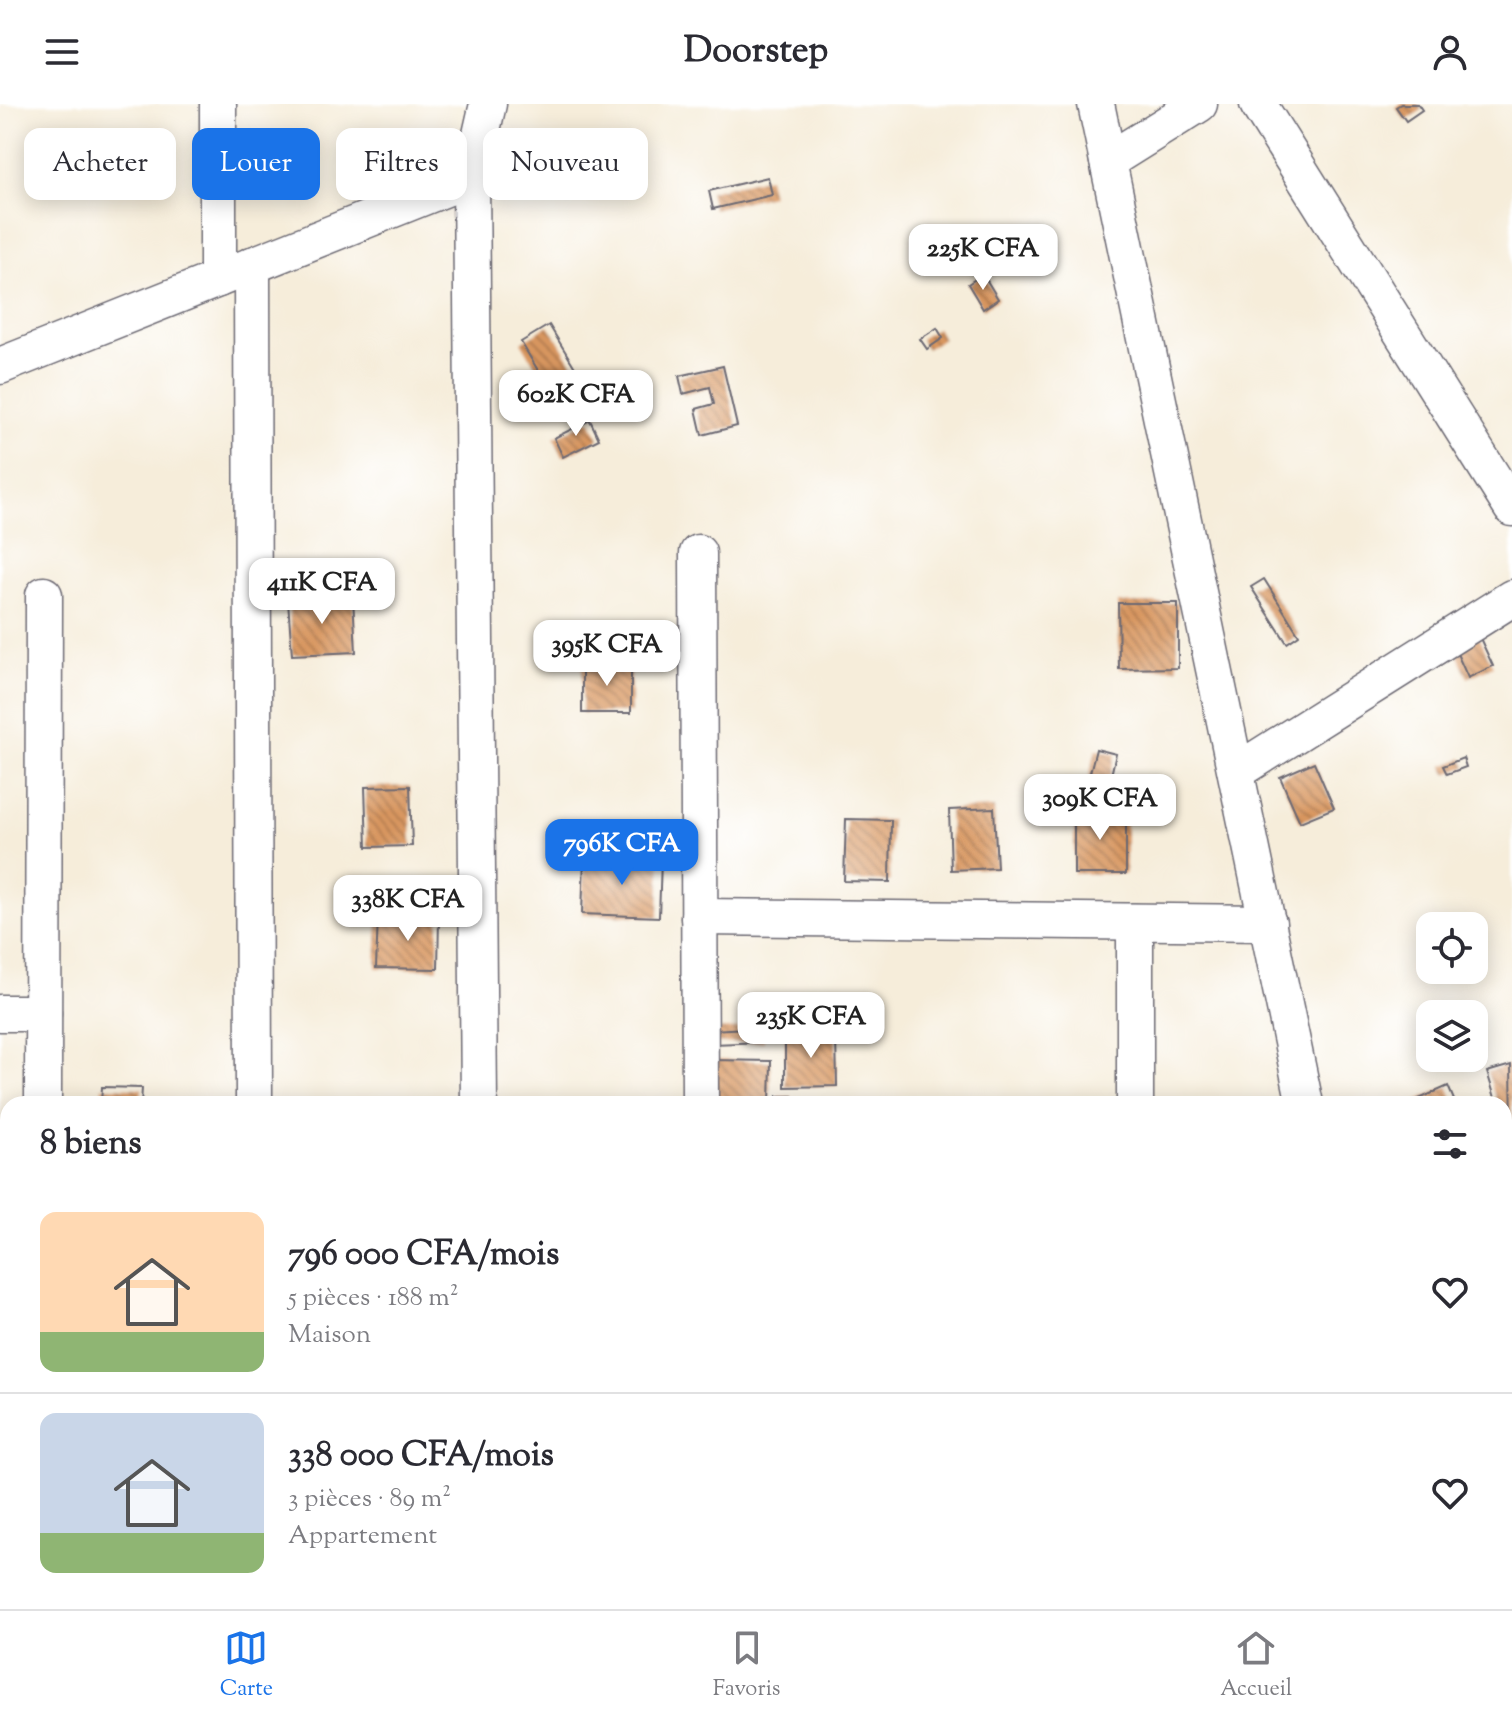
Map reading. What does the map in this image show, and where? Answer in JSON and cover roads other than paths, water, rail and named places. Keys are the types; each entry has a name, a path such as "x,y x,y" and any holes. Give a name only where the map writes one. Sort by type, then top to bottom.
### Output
{"street":[{"path":"218,104 218,279"},
{"path":"479,1096 471,178 488,104"},
{"path":"1096,104 1303,1096"},
{"path":"1108,161 1199,104"},
{"path":"1258,104 1512,508"},
{"path":"0,366 471,178"},
{"path":"252,265 254,1096"},
{"path":"698,553 700,1096"},
{"path":"43,1096 44,595"},
{"path":"1236,772 1512,598"},
{"path":"699,917 1268,923"},
{"path":"1135,922 1135,1096"},
{"path":"0,1013 43,1013"}]}
